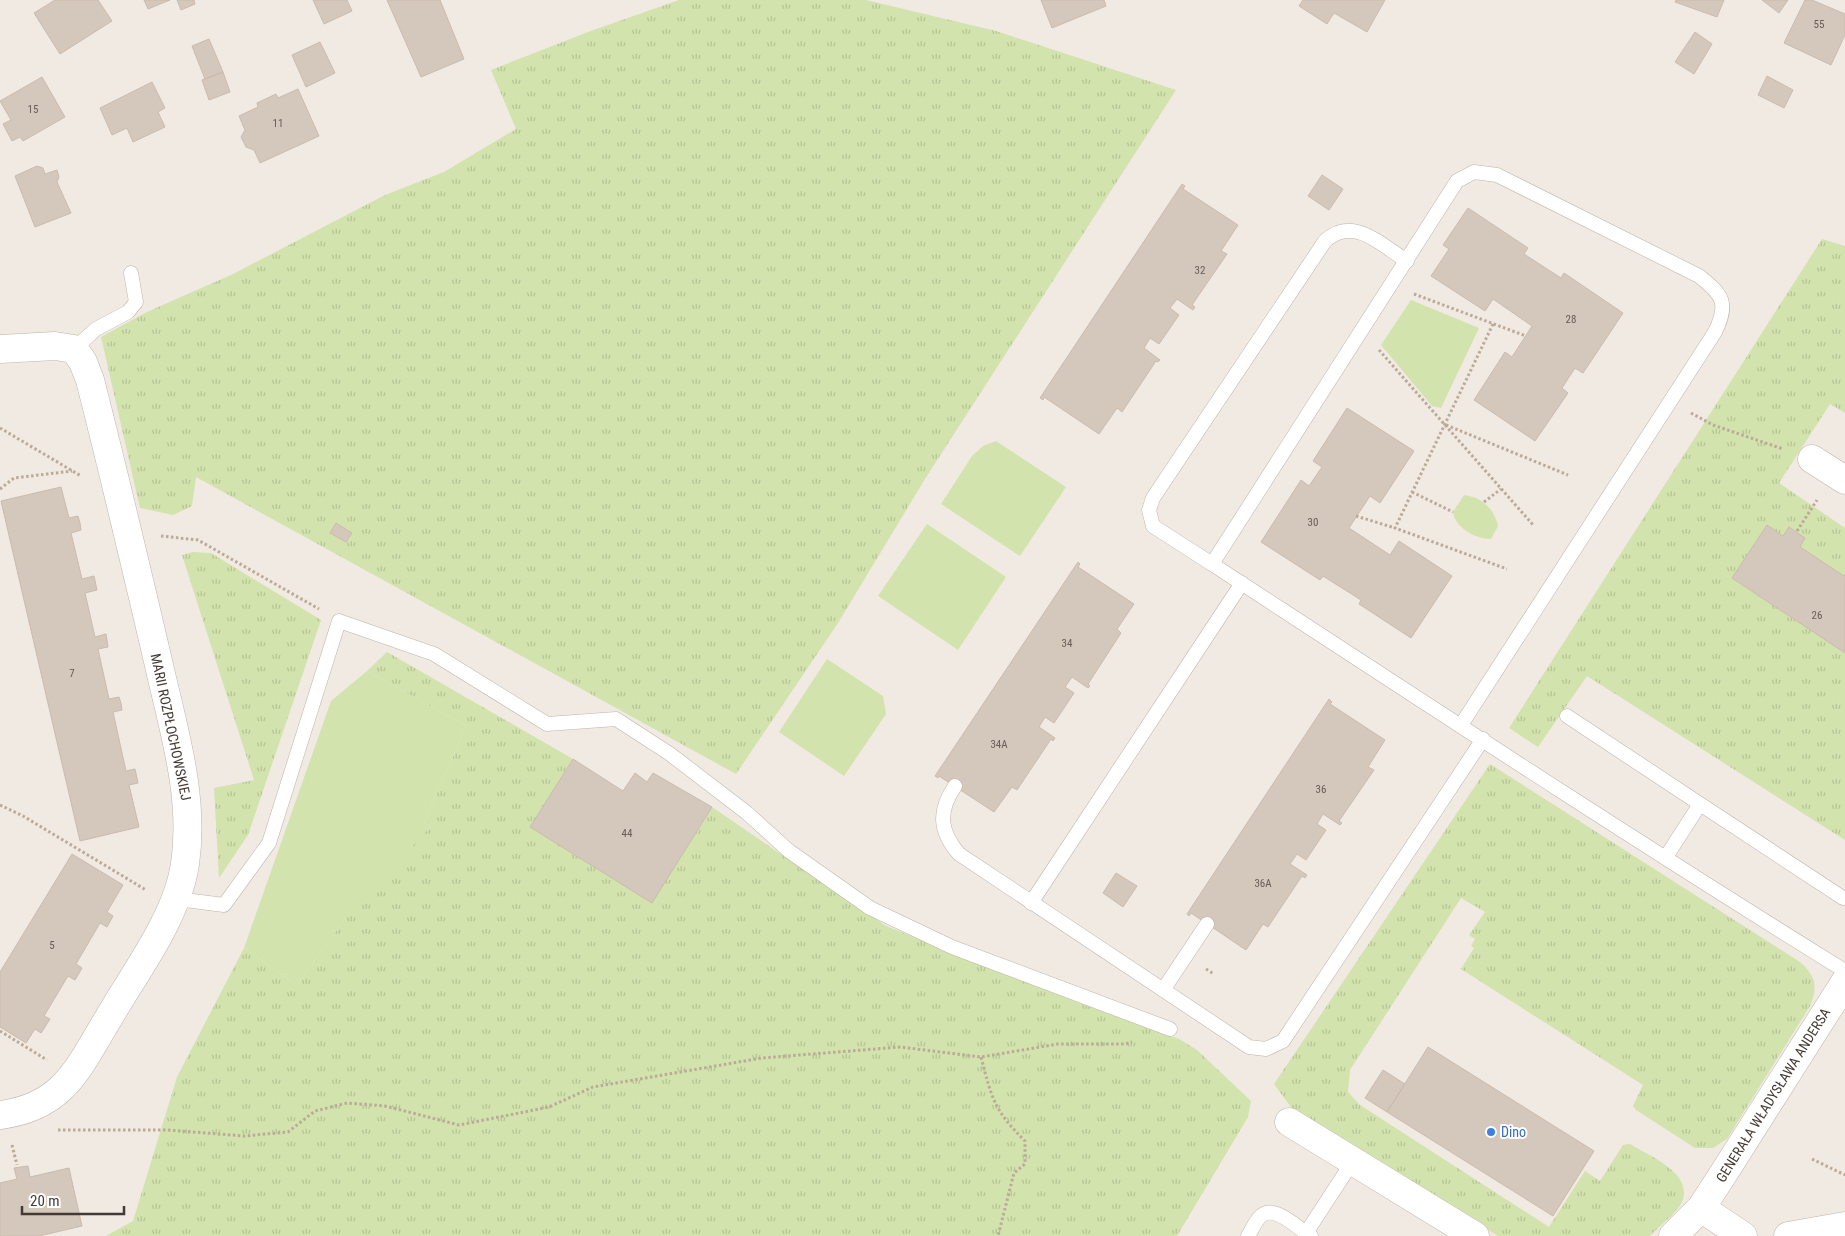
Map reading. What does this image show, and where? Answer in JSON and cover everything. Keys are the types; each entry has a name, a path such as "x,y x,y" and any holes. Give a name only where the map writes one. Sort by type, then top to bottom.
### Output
{"street":[{"path":"0,349 56,346 74,349"},
{"name":"MARII ROZPŁOCHOWSKIEJ","path":"5,1126 24,1112 55,1096 76,1072 161,930 177,899 185,865 189,815 180,760 128,532 90,380 83,362 74,349"},
{"path":"1812,459 1845,480"},
{"name":"GENERAŁA WŁADYSŁAWA ANDERSA","path":"1673,1236 1701,1208 1845,982"},
{"path":"1289,1122 1475,1236"},
{"path":"1701,1208 1743,1236"},
{"path":"1788,1236 1845,1226"}],"lane":[{"path":"1212,564 1458,181 1474,172 1497,175 1699,276 1716,289 1723,303 1723,316 1715,332 1461,725"},
{"path":"1407,261 1358,230 1341,230 1333,233 1325,241 1153,498 1149,510 1153,526 1483,740 1845,971"},
{"path":"74,349 96,329 128,312 136,302 131,272"},
{"path":"1031,903 1242,583"},
{"path":"177,899 224,905 269,843 339,621 434,654 547,724 616,719 670,754 748,814 789,851 870,908 952,947 1170,1029"},
{"path":"1567,716 1843,898"},
{"path":"955,786 946,799 943,809 946,833 951,845 959,854 1249,1047 1266,1049 1283,1041 1483,740"},
{"path":"1666,857 1700,804"},
{"path":"1163,990 1207,924"},
{"path":"1248,1236 1261,1215 1270,1212 1309,1234 1353,1161"}],"path":[{"path":"1390,286 1526,336"},
{"path":"1395,528 1493,324"},
{"path":"1362,330 1534,526"},
{"path":"1670,402 1713,424 1812,459"},
{"path":"1444,424 1568,474"},
{"path":"0,428 85,478"},
{"path":"0,489 14,478 73,471"},
{"path":"1484,502 1501,489"},
{"path":"1412,492 1453,512"},
{"path":"1797,532 1818,499"},
{"path":"1356,516 1395,528 1507,569"},
{"path":"128,532 198,540 339,621"},
{"path":"0,805 23,816 151,893"},
{"path":"54,1130 168,1130 244,1136 288,1132 315,1111 346,1104 384,1106 459,1125 549,1107 593,1087 762,1058 900,1048 981,1057 1058,1044 1125,1044 1170,1029"},
{"path":"0,1032 48,1060 53,1052"},
{"path":"981,1057 992,1100 1006,1122 1025,1141 1024,1164 1014,1173 998,1236"},
{"path":"5,1126 17,1165"},
{"path":"1812,1160 1845,1175"}],"green space":[{"path":"679,0 866,0 996,31 1176,90 925,479 838,623 736,774 196,477 192,506 173,515 140,508 101,337 147,312 233,274 385,195 444,172 516,129 491,70 588,32"},
{"path":"1822,239 1845,246 1845,413 1830,404 1779,483 1845,528 1845,840 1587,676 1538,747 1509,728"},
{"path":"1411,300 1479,328 1441,408 1432,406 1381,345"},
{"path":"996,441 1066,487 1020,556 941,504 972,456 983,446"},
{"path":"1464,495 1476,498 1490,509 1498,526 1491,539 1473,535 1458,523 1453,512"},
{"path":"927,524 1006,577 958,650 878,596"},
{"path":"193,552 211,553 321,620 248,835 219,878 214,788 254,780 182,555"},
{"path":"387,652 573,759 530,827 652,902 712,807 886,926 1082,1004 1179,1039 1197,1050 1251,1101 1248,1117 1177,1236 106,1236 133,1221 177,1077 244,948 297,985 347,916 431,826 424,823 466,726 367,671"},
{"path":"827,659 883,696 886,714 844,776 779,732"},
{"path":"367,671 466,726 424,823 431,826 360,904 360,917 347,916 297,985 244,948 331,701"},
{"path":"1490,764 1800,962 1809,972 1814,982 1813,999 1810,1006 1727,1139 1713,1148 1695,1148 1636,1110 1633,1106 1643,1085 1461,969 1474,948 1471,946 1475,939 1469,935 1485,912 1461,898 1350,1070 1348,1092 1360,1105 1549,1227 1585,1171 1600,1181 1623,1145 1630,1144 1668,1167 1682,1182 1684,1192 1682,1202 1672,1215 1650,1236 1498,1236 1293,1110 1274,1084"}],"building":[{"path":"55,0 98,0 112,21 60,54 34,13"},
{"path":"144,0 170,0 148,9"},
{"path":"177,0 194,0 195,4 181,10"},
{"path":"313,0 347,0 352,11 324,24"},
{"path":"387,0 440,0 464,59 421,77"},
{"path":"1041,0 1104,0 1106,6 1052,28"},
{"path":"1303,0 1385,0 1367,32 1334,13 1327,24 1299,6"},
{"path":"1676,0 1724,0 1717,17 1675,2"},
{"path":"1762,0 1788,0 1779,13"},
{"path":"1805,0 1812,0 1845,14 1845,35 1831,65 1784,43"},
{"path":"1695,32 1712,44 1694,74 1675,62"},
{"path":"209,39 223,72 205,79 192,46"},
{"path":"320,42 335,73 306,87 292,55"},
{"path":"223,72 230,92 209,100 202,80"},
{"path":"1767,76 1793,90 1784,108 1758,95"},
{"path":"42,77 65,117 23,141 20,137 12,141 3,124 11,120 0,101"},
{"path":"152,82 165,108 158,112 165,127 133,142 127,128 112,135 100,108"},
{"path":"298,89 319,136 260,163 254,150 246,147 241,137 245,130 239,116 258,107 257,103 276,94 278,98"},
{"path":"37,166 43,168 45,174 57,170 59,177 57,182 71,213 35,227 15,176"},
{"path":"1322,175 1343,189 1329,210 1308,196"},
{"path":"1182,184 1185,186 1183,189 1238,225 1221,251 1227,254 1192,305 1195,307 1193,310 1177,299 1170,308 1179,315 1159,344 1150,338 1144,348 1160,360 1156,361 1122,412 1117,408 1099,434 1044,397 1043,400 1040,398"},
{"path":"1468,208 1528,248 1524,254 1561,278 1564,273 1623,313 1583,373 1575,368 1562,388 1568,393 1535,441 1474,400 1505,352 1512,357 1532,326 1493,299 1485,311 1431,276 1449,249 1443,245"},
{"path":"1347,408 1414,451 1380,503 1370,496 1349,528 1390,555 1399,541 1452,576 1411,638 1359,604 1361,600 1323,576 1320,580 1261,542 1301,480 1309,486 1322,467 1313,461"},
{"path":"61,487 69,518 78,516 80,523 81,530 71,533 82,579 94,576 97,590 85,593 95,637 106,634 108,647 98,649 109,699 119,697 121,703 122,710 113,712 126,771 135,769 138,783 129,785 139,827 80,841 1,501"},
{"path":"336,523 352,533 346,542 330,533"},
{"path":"1767,525 1783,536 1789,527 1805,538 1800,547 1844,576 1845,574 1845,653 1732,578"},
{"path":"1078,562 1080,564 1078,567 1134,604 1117,629 1121,633 1088,684 1090,686 1088,688 1072,677 1065,687 1074,693 1054,723 1045,717 1039,727 1055,738 1053,741 1051,739 1017,790 1012,787 994,812 939,776 938,778 935,776"},
{"path":"1329,699 1332,702 1330,704 1385,740 1368,767 1374,770 1339,821 1342,823 1340,825 1323,814 1317,824 1326,830 1306,860 1297,854 1290,864 1307,875 1305,878 1302,876 1268,927 1263,924 1246,950 1191,913 1189,916 1187,914"},
{"path":"573,759 623,791 635,773 647,782 653,773 712,807 652,903 530,827"},
{"path":"72,854 123,885 107,912 113,916 107,927 100,923 76,964 82,968 75,980 68,976 44,1016 50,1019 45,1027 41,1033 35,1029 26,1043 0,1027 0,972"},
{"path":"1116,873 1137,886 1123,907 1103,893"},
{"name":"Dino","path":"1428,1047 1594,1151 1553,1216 1387,1112"},
{"path":"1383,1070 1405,1084 1387,1112 1365,1098"},
{"path":"28,1166 30,1177 69,1168 82,1226 39,1236 0,1236 0,1183 17,1179 14,1168"}],"place":[{"name":"Dino","path":"1491,1132"}]}
